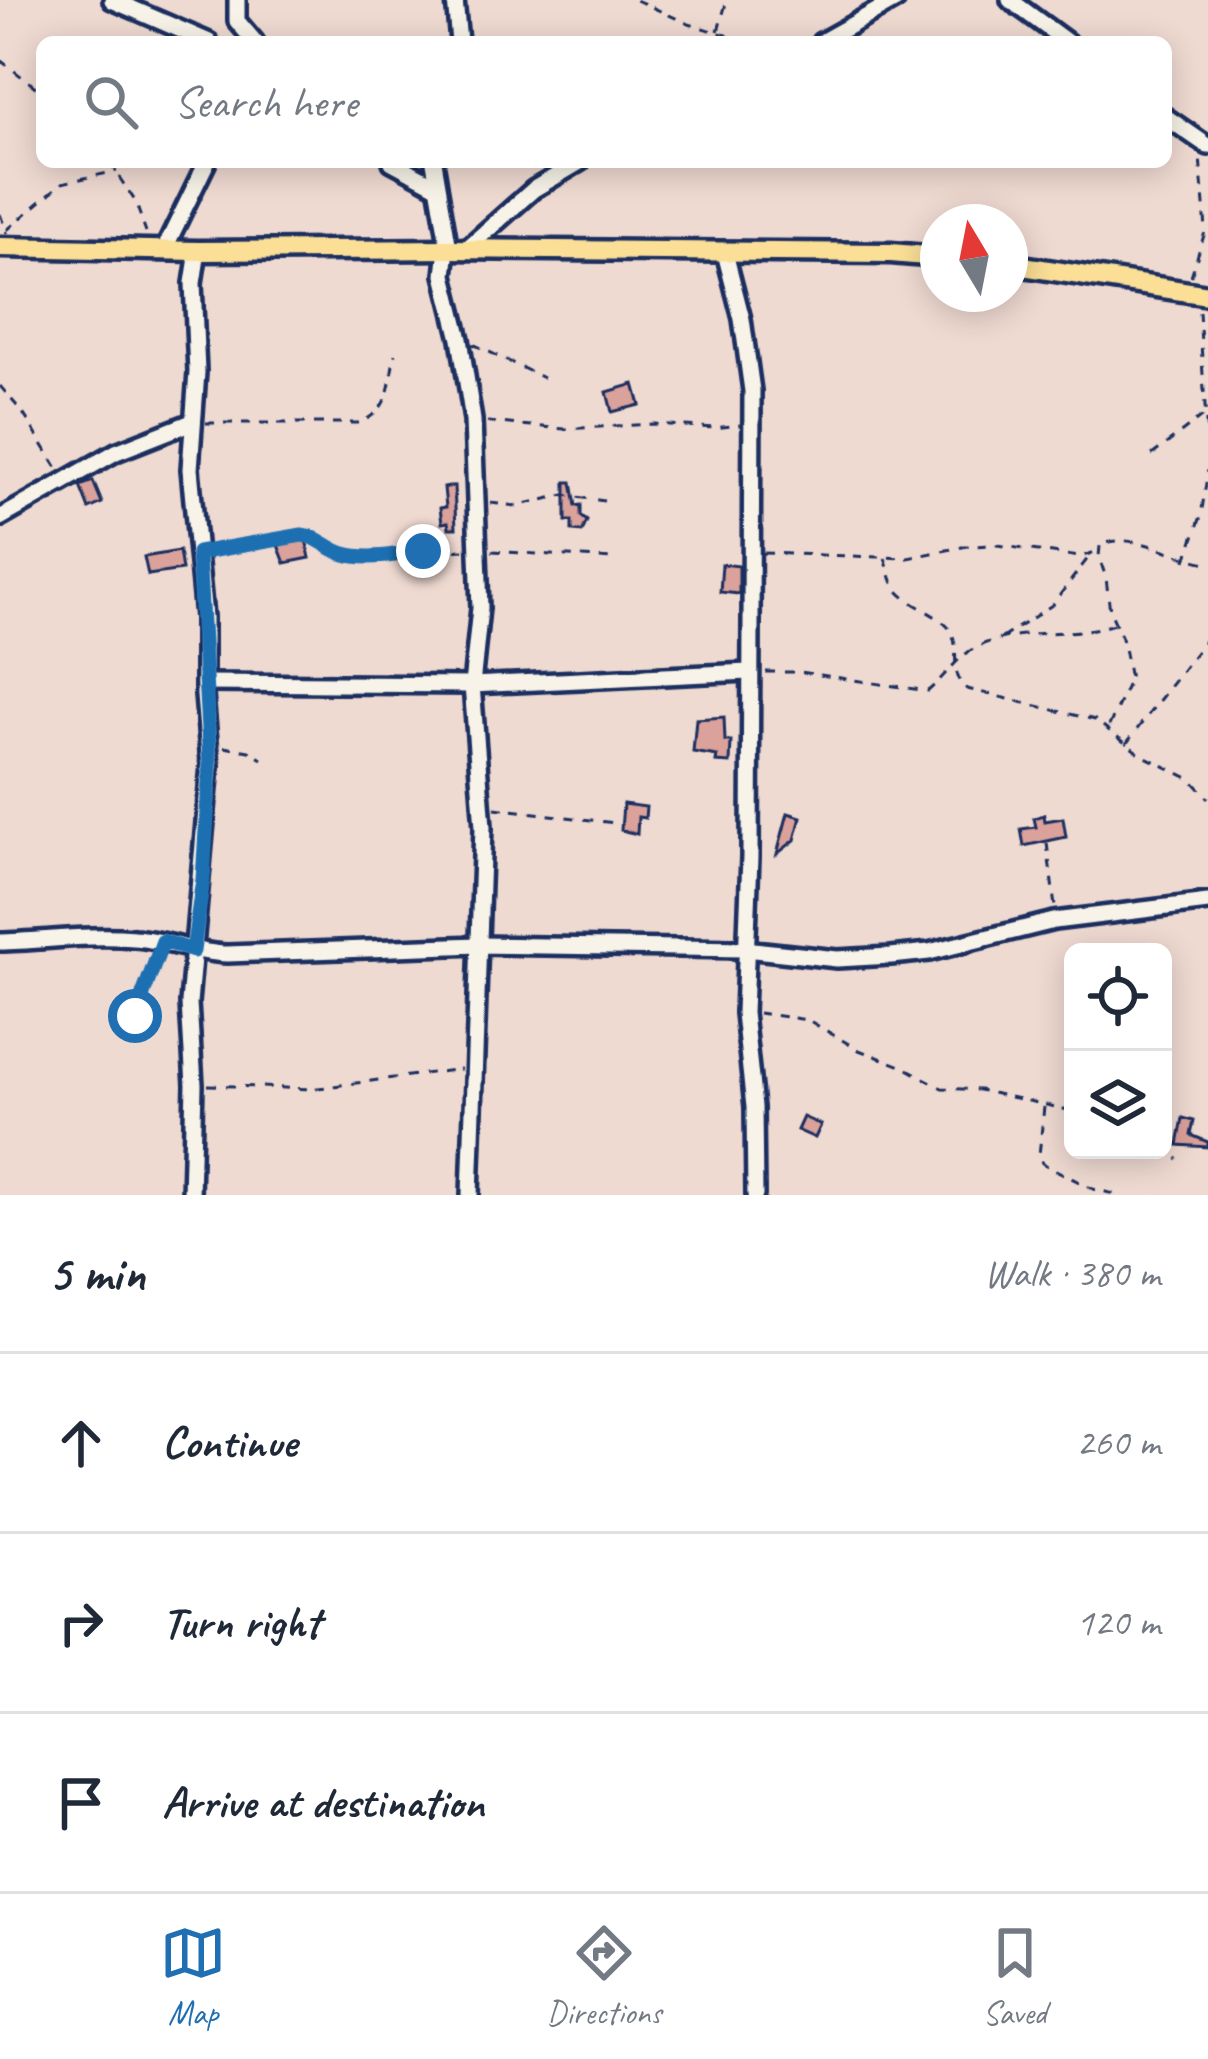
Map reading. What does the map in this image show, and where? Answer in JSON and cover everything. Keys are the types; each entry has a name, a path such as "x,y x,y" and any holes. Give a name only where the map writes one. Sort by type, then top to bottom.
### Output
{"main road":[{"path":"5,241 199,251 920,255"},
{"path":"1028,267 1198,292"}],"street":[{"path":"112,0 195,36"},
{"path":"237,0 237,21 251,36"},
{"path":"455,0 458,36"},
{"path":"832,36 896,0"},
{"path":"1010,0 1059,36"},
{"path":"1172,121 1204,143"},
{"path":"158,250 204,168"},
{"path":"403,168 435,185"},
{"path":"434,168 454,249"},
{"path":"470,1195 482,805 472,685 480,608 477,500 473,420 444,275 454,249 570,168"},
{"path":"191,1195 194,1085 189,1003 203,879 210,747 190,469 197,372 193,283 199,251"},
{"path":"724,253 742,319 752,391 750,857 744,1012 754,1107 754,1195"},
{"path":"0,518 135,444 192,422"},
{"path":"204,683 472,685 749,672"},
{"path":"0,942 101,936 163,941 193,951 287,955 478,945 745,949 837,959 928,952 1054,921 1208,902"}],"path":[{"path":"636,0 667,16 729,36"},
{"path":"718,33 727,0"},
{"path":"0,60 36,87"},
{"path":"1204,143 1206,229 1198,292 1208,453"},
{"path":"115,168 158,250"},
{"path":"5,241 62,183 117,171"},
{"path":"0,214 5,241"},
{"path":"1202,251 1208,244"},
{"path":"460,339 543,378"},
{"path":"192,422 359,423 376,416 384,406 395,354"},
{"path":"0,386 23,413 64,480"},
{"path":"1152,454 1205,414"},
{"path":"473,420 565,429 752,424"},
{"path":"1186,560 1201,516 1208,470"},
{"path":"477,500 516,506 564,495 604,501"},
{"path":"198,553 302,535 318,537 336,551 356,556 478,550 613,560"},
{"path":"749,672 800,672 928,691 977,647 1000,639 1052,605 1088,557 1107,541 1141,543 1208,563"},
{"path":"750,551 886,558 997,545 1088,557"},
{"path":"1098,551 1130,680 1108,729"},
{"path":"886,558 893,585 949,628 958,681 968,688 1081,716 1192,780 1208,798"},
{"path":"1000,639 1114,625"},
{"path":"1126,746 1208,636"},
{"path":"210,747 238,748 262,759"},
{"path":"482,805 615,823"},
{"path":"1047,843 1054,921"},
{"path":"135,1016 163,941"},
{"path":"744,1012 808,1020 859,1050 942,1088 979,1090 1064,1110"},
{"path":"194,1085 311,1089 476,1067"},
{"path":"1044,1107 1042,1163 1093,1189 1119,1195"},
{"path":"1172,1153 1178,1159"}],"building":[{"path":"634,384 640,405 612,412 607,392"},
{"path":"93,481 102,503 89,509 80,486"},
{"path":"566,482 572,482 576,506 581,505 581,516 587,521 582,532 572,531 572,521 566,521"},
{"path":"454,486 456,528 449,528 448,522 442,523 440,508 446,507 444,488"},
{"path":"306,539 310,558 285,563 278,545"},
{"path":"179,551 182,570 148,575 144,557"},
{"path":"722,564 739,566 739,594 720,592"},
{"path":"724,717 725,741 731,741 730,763 693,752 696,719"},
{"path":"623,804 646,807 645,818 638,817 637,834 621,830"},
{"path":"788,813 801,817 795,840 777,854"},
{"path":"1044,815 1045,821 1063,818 1066,837 1024,846 1021,829 1036,827 1034,818"},
{"path":"803,1117 821,1125 815,1138 797,1130"},
{"path":"1183,1118 1194,1121 1191,1135 1208,1142 1208,1147 1178,1145"}],"route":[{"path":"135,1016 163,941 193,951 203,879 210,747 198,553 302,535 318,537 336,551 356,556 423,551"}]}
